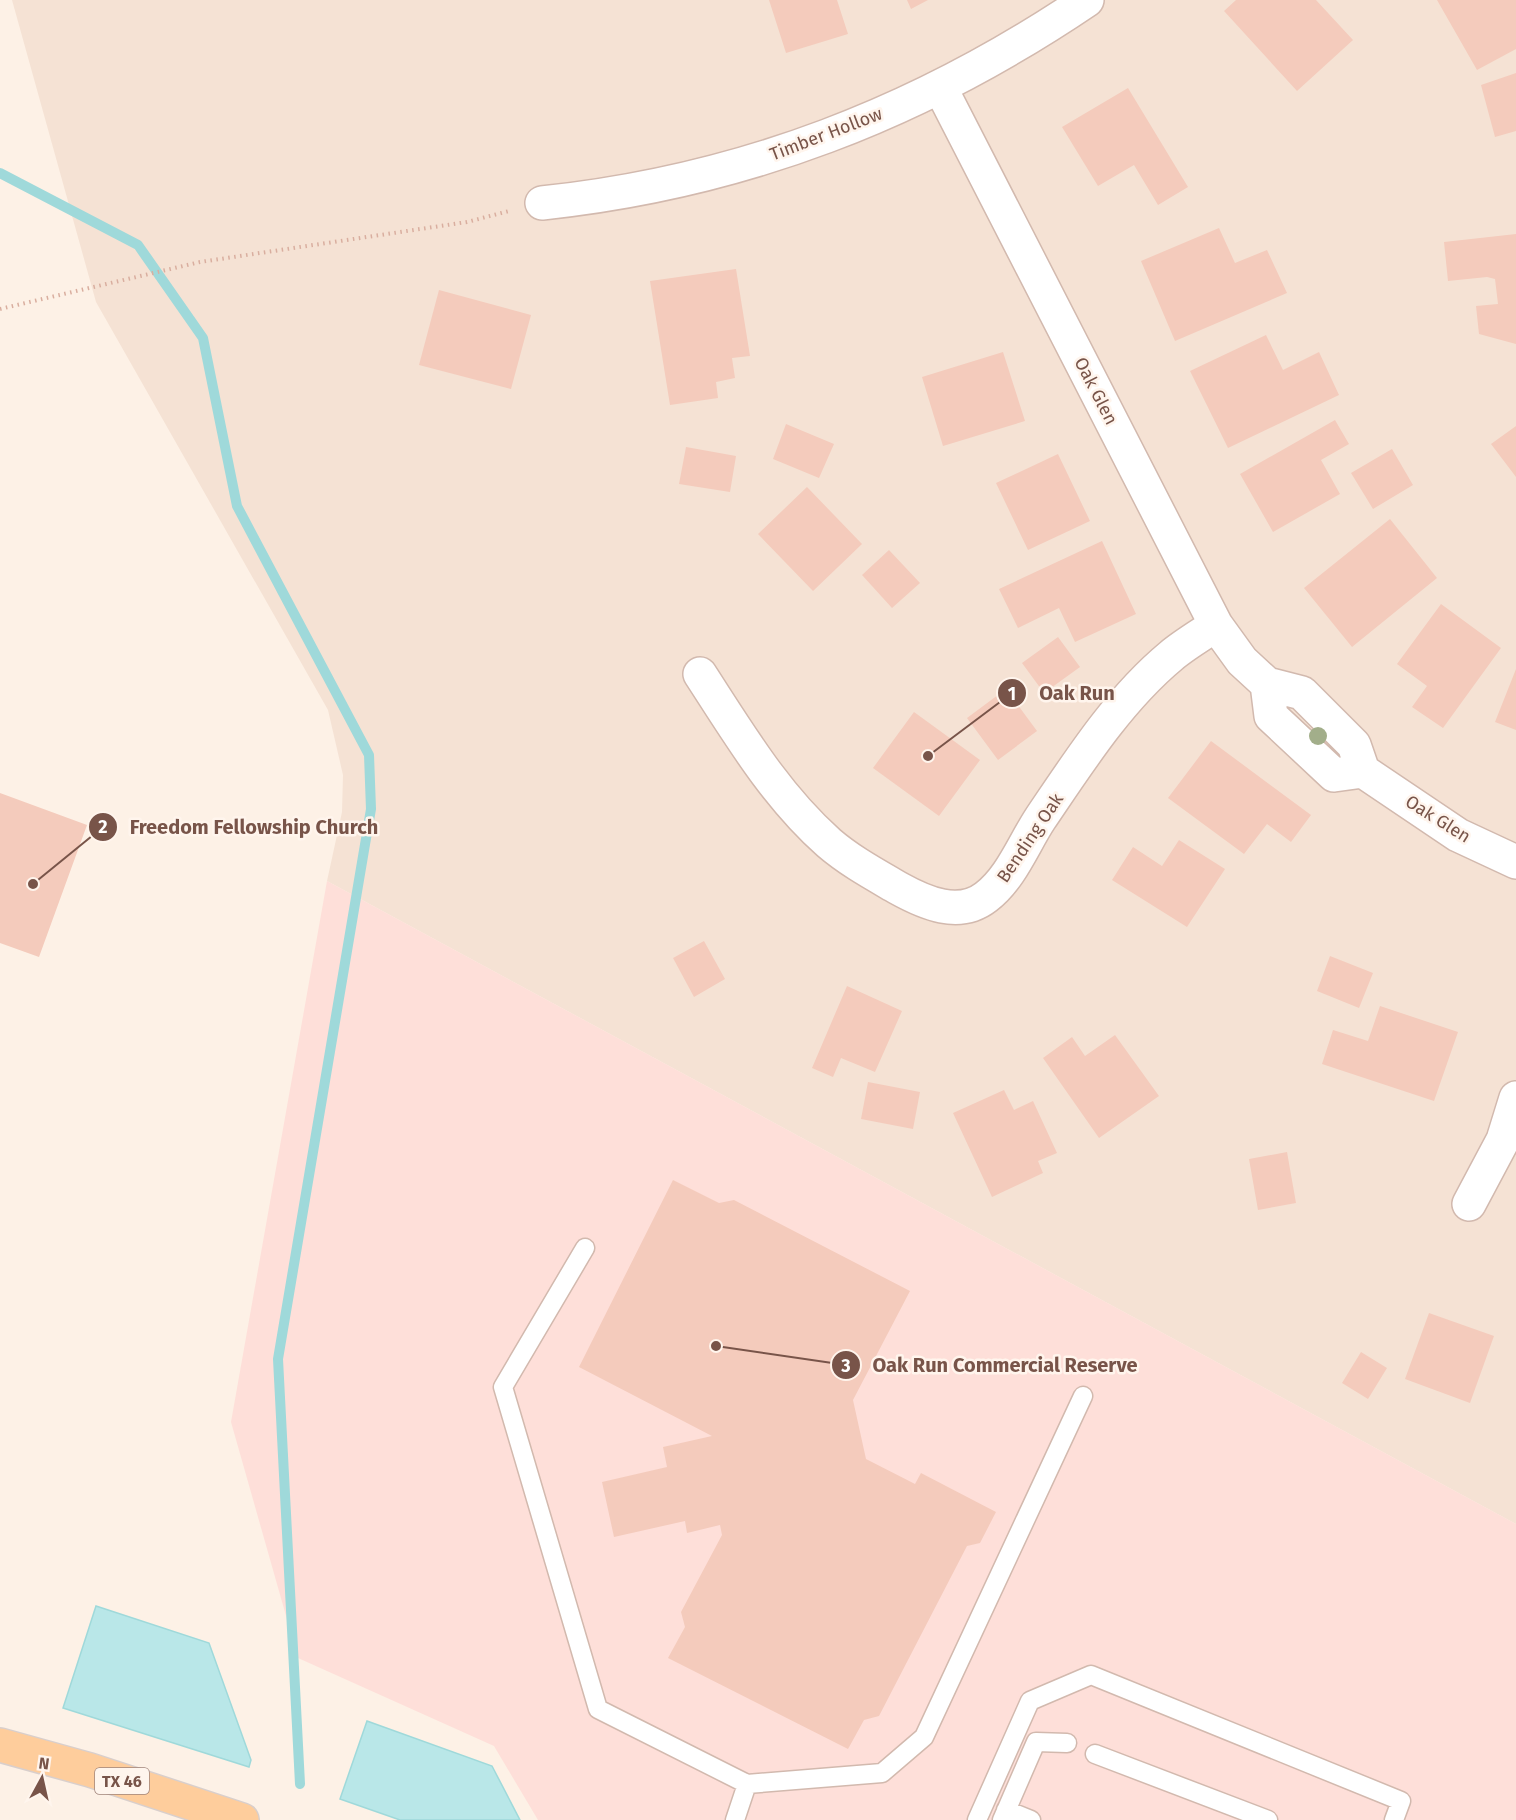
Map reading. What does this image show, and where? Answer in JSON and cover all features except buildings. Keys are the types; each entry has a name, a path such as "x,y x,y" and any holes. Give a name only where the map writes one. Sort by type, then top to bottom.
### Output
{"main road":[{"name":"TX 46","path":"0,1745 90,1770 242,1820"}],"street":[{"name":"Timber Hollow","path":"542,203 650,188 717,173 777,155 844,130 940,87 1000,54 1087,0"},
{"name":"Oak Glen","path":"940,87 1215,625 1242,661 1267,684 1271,716 1334,775 1363,771 1458,835 1516,862"},
{"name":"Bending Oak","path":"700,674 774,785 830,844 865,869 911,896 946,907 969,908 987,897 1002,883 1040,820 1132,695 1172,655 1215,625"},
{"path":"1469,1204 1503,1140 1516,1098"}],"lane":[{"path":"585,1248 503,1387 598,1709 747,1785 882,1773 924,1737 1083,1396"},
{"path":"977,1820 1030,1701 1091,1675 1401,1801 1394,1820"},
{"path":"1031,1820 1004,1815 1036,1742 1067,1743"},
{"path":"1095,1754 1268,1820"},
{"path":"735,1820 747,1785"}],"path":[{"path":"0,309 200,262 467,222 542,203"}],"shaded area":[{"path":"12,0 1516,0 1516,1524 327,881 342,812 343,775 328,710 96,302"},
{"path":"327,881 1516,1524 1516,1820 538,1820 494,1746 298,1658 231,1422"}],"water":[{"path":"96,1606 209,1643 251,1760 249,1767 63,1708"},
{"path":"367,1721 492,1766 520,1820 400,1820 340,1799"}],"waterway":[{"path":"0,173 138,245 203,338 237,506 369,755 371,809 278,1359 300,1784"}],"place":[{"name":"Oak Run","path":"928,756"},
{"name":"Freedom Fellowship Church","path":"33,884"},
{"name":"Oak Run Commercial Reserve","path":"716,1346"}]}
